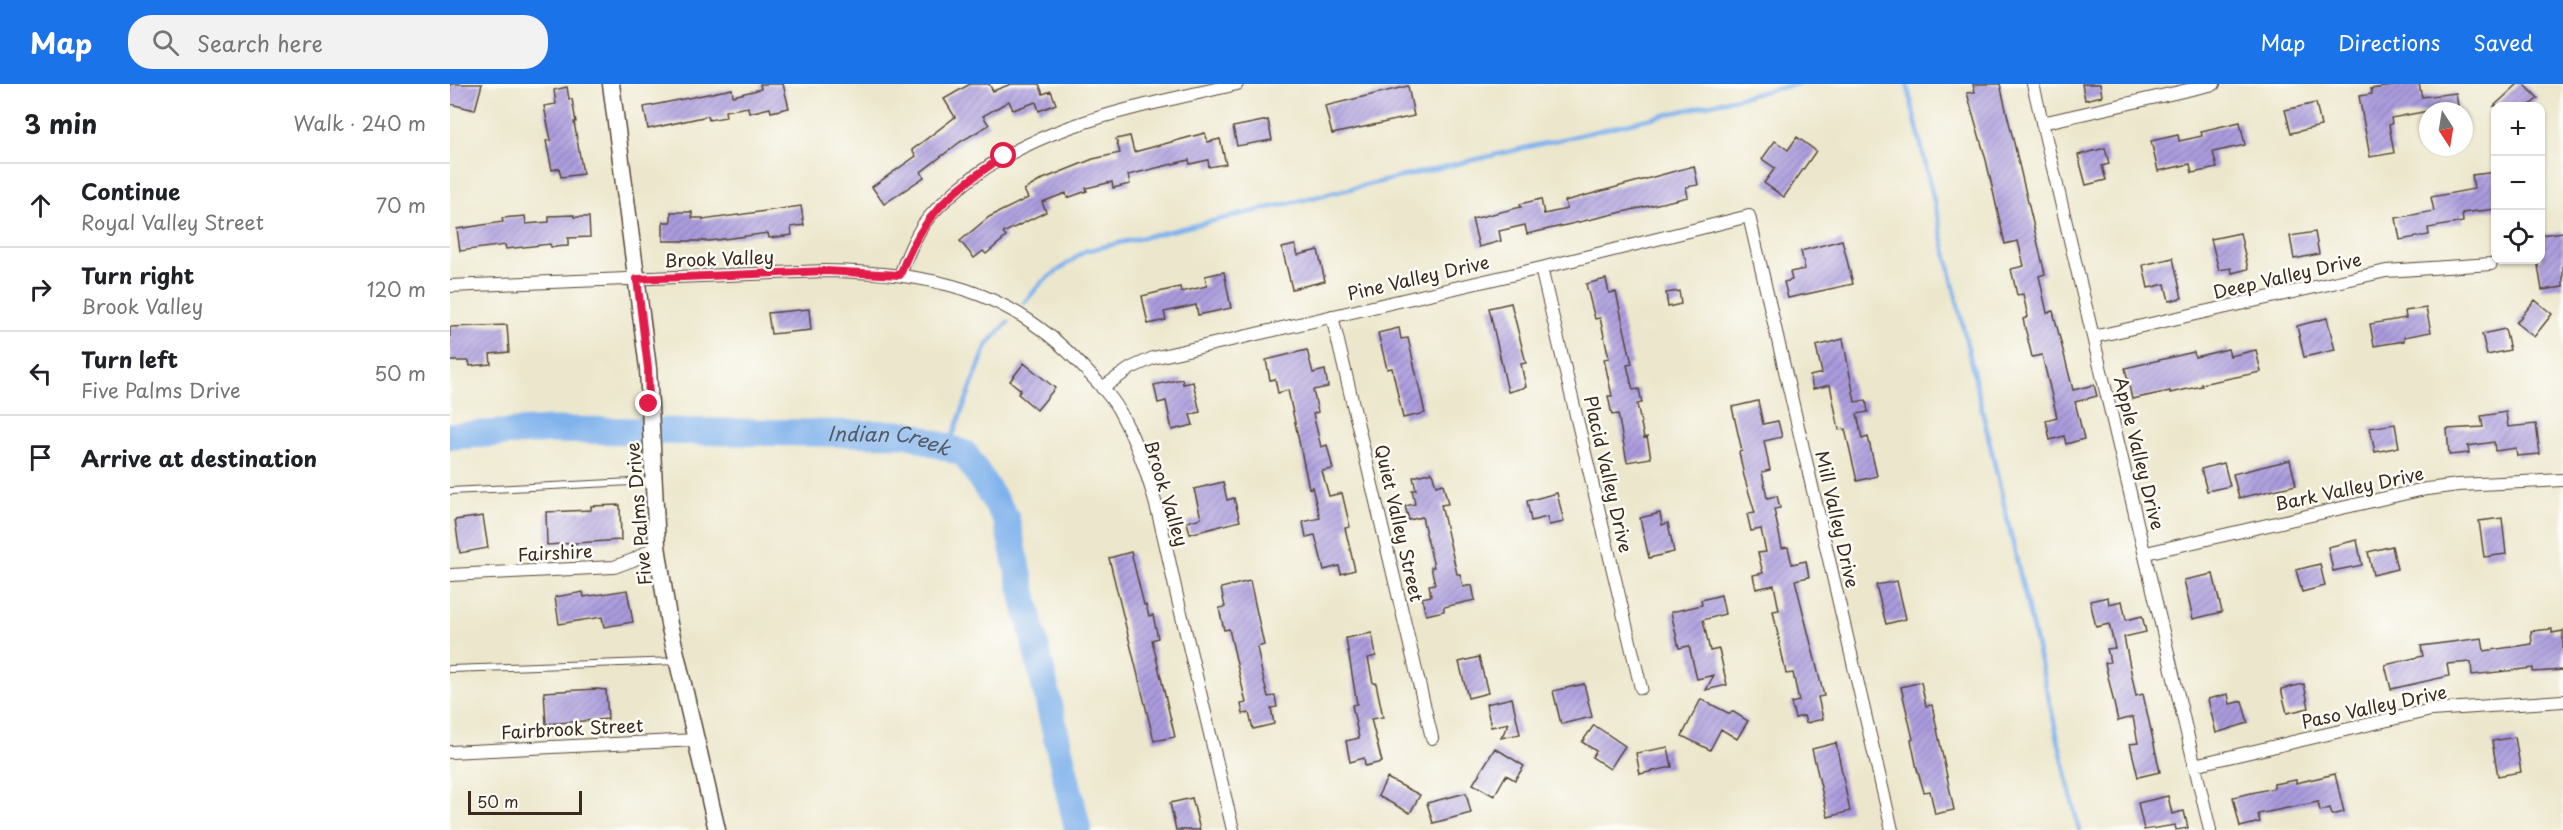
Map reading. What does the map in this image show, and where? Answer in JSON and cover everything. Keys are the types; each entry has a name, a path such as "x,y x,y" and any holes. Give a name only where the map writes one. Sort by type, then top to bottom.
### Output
{"street":[{"name":"Five Palms Drive","path":"611,84 648,368 657,546 669,624 717,830"},
{"path":"900,275 918,234 938,207 972,177 1004,156 1049,135 1089,121 1237,84"},
{"name":"Apple Valley Drive","path":"2033,84 2146,552 2210,830"},
{"path":"2043,123 2214,84"},
{"name":"Pine Valley Drive","path":"1102,388 1131,368 1153,358 1541,268 1749,216"},
{"name":"Mill Valley Drive","path":"1749,216 1892,830"},
{"name":"Deep Valley Drive","path":"2093,337 2386,271 2491,264"},
{"name":"Placid Valley Drive","path":"1541,268 1641,688"},
{"name":"Brook Valley","path":"450,286 825,271 900,275 940,282 990,297 1050,336 1074,357 1102,388 1121,414 1150,486 1233,830"},
{"name":"Quiet Valley Street","path":"1332,316 1432,738"},
{"name":"Bark Valley Drive","path":"2146,552 2420,490 2458,485 2563,480"},
{"name":"Fairshire","path":"450,574 614,567 633,560 657,546"},
{"name":"Paso Valley Drive","path":"2194,765 2431,710 2563,700"},
{"name":"Fairbrook Street","path":"450,752 696,740"}],"lane":[{"path":"450,491 653,481"},
{"path":"450,669 678,661"}],"building":[{"path":"450,84 482,84 475,110 450,104"},
{"path":"760,84 783,84 789,108 771,112 770,108 749,113 748,107 725,111 726,117 709,120 708,116 648,129 644,107 732,89 733,96 761,89"},
{"path":"970,84 989,84 993,91 1011,84 1039,84 1043,94 1051,91 1056,104 1039,111 1036,102 1013,110 1009,101 983,116 989,125 960,142 921,172 924,177 884,204 872,187 916,156 912,150 955,117 944,99"},
{"path":"1973,84 2000,84 2045,274 2039,276 2047,313 2053,311 2073,390 2094,385 2097,396 2075,402 2084,439 2066,444 2064,436 2050,440 2046,420 2057,417 2042,355 2032,357 2023,319 2028,317 2023,294 2017,295 2011,269 2024,266 2018,241 2005,244 1986,160 1967,93 1975,92"},
{"path":"2082,84 2100,84 2102,96 2085,100"},
{"path":"2419,84 2422,97 2456,93 2457,102 2419,102 2419,113 2391,118 2392,124 2389,125 2394,153 2370,157 2359,96 2372,94 2371,89"},
{"path":"2518,84 2524,84 2538,98 2534,102 2498,102"},
{"path":"1408,86 1414,116 1332,134 1325,106"},
{"path":"567,87 569,99 572,99 583,174 561,177 559,168 552,170 546,141 551,140 544,106 556,104 554,90"},
{"path":"2316,103 2321,126 2291,133 2285,110"},
{"path":"1268,120 1272,140 1237,146 1233,127"},
{"path":"2240,122 2245,145 2213,152 2217,168 2192,173 2190,164 2158,171 2151,141 2178,135 2179,141 2202,136 2201,131"},
{"path":"1205,133 1208,142 1220,139 1226,164 1209,167 1208,160 1190,164 1189,160 1128,175 1130,184 1113,188 1112,182 1086,188 1087,191 1067,198 1066,193 1042,202 1046,212 1003,233 1006,237 986,254 983,251 974,258 960,241 989,217 1028,198 1024,190 1043,179 1093,159 1120,153 1116,139 1130,136 1134,152"},
{"path":"1797,137 1816,151 1784,197 1764,183 1775,168 1762,159 1775,141 1788,150"},
{"path":"2105,148 2109,164 2102,166 2106,180 2086,185 2078,155"},
{"path":"1694,166 1698,185 1686,187 1688,197 1527,234 1525,225 1499,231 1501,241 1479,247 1472,219 1521,207 1520,204 1541,199 1544,214 1567,209 1565,201"},
{"path":"2491,173 2491,210 2462,213 2463,222 2428,228 2429,235 2400,240 2396,218 2434,211 2431,197 2474,189 2472,175"},
{"path":"801,206 804,225 791,227 792,235 769,238 768,233 709,241 663,241 663,222 671,222 671,212 692,212 692,218 703,218 703,220"},
{"path":"574,215 574,217 589,217 590,237 568,238 568,246 551,247 550,244 506,249 505,245 460,251 457,229 503,222 502,218 525,216 526,224 549,222 549,216"},
{"path":"2315,232 2319,254 2294,259 2290,236"},
{"path":"2563,232 2563,287 2542,290 2538,264 2545,264 2545,234"},
{"path":"2240,233 2248,269 2232,273 2231,268 2219,270 2211,239"},
{"path":"1842,240 1853,284 1788,298 1784,282 1792,280 1790,272 1805,269 1801,251"},
{"path":"1295,245 1298,255 1318,250 1325,281 1292,289 1282,248"},
{"path":"2173,258 2182,298 2169,301 2165,284 2148,288 2143,265"},
{"path":"1224,272 1231,308 1198,315 1196,305 1164,312 1166,320 1148,324 1142,296 1180,287 1181,292 1207,286 1205,276"},
{"path":"1606,279 1609,293 1616,292 1632,364 1627,365 1633,390 1639,389 1642,403 1637,404 1651,458 1627,462 1618,414 1612,415 1608,396 1612,396 1604,359 1609,358 1600,318 1595,319 1586,284"},
{"path":"1679,291 1681,304 1668,307 1666,293"},
{"path":"2535,300 2552,314 2534,337 2516,323"},
{"path":"1511,303 1526,363 1521,364 1526,387 1508,392 1489,308"},
{"path":"2426,308 2431,332 2404,337 2404,341 2374,346 2370,324 2406,318 2405,311"},
{"path":"809,309 811,330 771,334 768,313"},
{"path":"2327,318 2335,350 2304,357 2297,326"},
{"path":"507,325 509,352 490,354 491,364 470,366 469,361 450,361 450,327"},
{"path":"1399,328 1401,339 1408,338 1425,413 1403,418 1392,368 1387,369 1378,333"},
{"path":"2505,329 2510,350 2487,355 2482,334"},
{"path":"1843,339 1855,402 1866,400 1868,412 1857,414 1862,439 1868,437 1877,476 1857,481 1845,429 1839,430 1830,385 1813,389 1810,376 1822,373 1816,346"},
{"path":"2228,349 2230,356 2256,350 2261,372 2170,393 2170,391 2132,399 2125,368 2194,352 2195,357"},
{"path":"1307,350 1313,373 1325,370 1328,387 1313,390 1318,412 1313,414 1321,447 1327,445 1333,469 1322,471 1329,496 1342,493 1350,527 1345,528 1355,570 1341,574 1339,566 1324,570 1315,535 1306,537 1303,522 1320,518 1312,487 1309,488 1288,390 1278,393 1275,379 1270,380 1266,360"},
{"path":"1024,363 1055,388 1037,410 1018,394 1021,390 1010,381"},
{"path":"1182,379 1183,384 1193,382 1200,412 1190,415 1193,425 1172,430 1166,401 1158,403 1154,385"},
{"path":"1758,401 1763,424 1778,421 1782,437 1764,441 1770,470 1762,472 1767,498 1777,496 1780,508 1774,509 1782,548 1788,547 1792,564 1806,561 1809,577 1795,580 1824,696 1818,697 1823,719 1806,723 1804,716 1795,718 1791,703 1799,701 1793,673 1786,674 1773,611 1779,610 1774,585 1756,589 1753,575 1763,573 1758,553 1766,552 1761,529 1751,531 1747,514 1755,513 1744,476 1739,452 1742,451 1732,407"},
{"path":"2506,412 2508,427 2536,424 2540,454 2517,456 2516,448 2495,451 2494,442 2468,446 2469,453 2449,455 2447,429 2483,427 2481,416"},
{"path":"2395,424 2399,447 2375,452 2370,428"},
{"path":"2290,460 2296,485 2239,498 2233,474"},
{"path":"2224,463 2230,486 2207,491 2201,469"},
{"path":"1432,472 1436,486 1443,484 1448,504 1441,505 1457,574 1460,574 1463,587 1472,585 1475,600 1444,607 1444,611 1426,615 1422,598 1431,596 1429,585 1435,584 1431,567 1434,567 1422,517 1409,520 1405,506 1415,504 1412,490 1416,490 1413,477"},
{"path":"1223,482 1227,500 1234,498 1240,521 1190,534 1187,522 1201,518 1194,489"},
{"path":"1557,493 1564,522 1549,525 1547,517 1531,521 1527,501"},
{"path":"620,505 621,540 547,545 546,512 591,510 591,506"},
{"path":"1660,513 1662,525 1668,523 1674,552 1649,558 1640,518"},
{"path":"483,516 488,548 460,553 455,520"},
{"path":"2502,518 2506,554 2484,557 2479,521"},
{"path":"2357,540 2362,565 2333,571 2328,547"},
{"path":"2392,546 2397,569 2373,575 2368,552"},
{"path":"1131,552 1144,605 1146,605 1149,616 1153,615 1158,638 1152,640 1175,737 1154,741 1109,558"},
{"path":"2320,564 2325,586 2302,592 2296,570"},
{"path":"2213,574 2222,612 2193,619 2184,580"},
{"path":"1250,581 1264,645 1257,647 1262,673 1268,697 1275,696 1277,707 1271,708 1274,724 1253,729 1249,713 1243,714 1241,704 1246,703 1229,629 1224,630 1219,608 1225,607 1221,588"},
{"path":"1897,581 1906,619 1886,624 1876,585"},
{"path":"627,590 633,622 604,627 602,617 559,624 555,597 583,592 584,597"},
{"path":"1721,595 1725,614 1703,620 1710,651 1719,649 1727,685 1706,690 1714,675 1697,679 1689,646 1679,648 1671,612 1702,605 1701,600"},
{"path":"2108,597 2109,604 2122,601 2126,620 2142,616 2146,632 2124,637 2136,696 2143,694 2160,772 2138,777 2130,744 2138,743 2133,717 2118,721 2105,663 2110,662 2107,649 2115,648 2109,624 2096,627 2090,601"},
{"path":"2552,629 2552,633 2563,631 2563,670 2533,672 2533,668 2472,675 2471,662 2447,664 2449,676 2391,689 2385,665 2423,656 2421,646 2482,638 2484,651 2532,644 2531,631"},
{"path":"1372,633 1376,656 1368,658 1383,717 1371,719 1382,762 1365,766 1364,758 1350,762 1346,741 1359,738 1352,705 1357,704 1346,638"},
{"path":"1479,657 1488,693 1468,698 1459,662"},
{"path":"1921,682 1926,706 1932,705 1954,810 1935,814 1930,791 1924,792 1917,769 1911,740 1913,739 1901,687"},
{"path":"1584,684 1592,717 1561,724 1553,691"},
{"path":"2304,684 2309,708 2287,713 2281,689"},
{"path":"606,690 608,719 546,724 544,692"},
{"path":"2228,694 2230,704 2242,701 2248,723 2216,733 2208,699"},
{"path":"1512,698 1520,734 1501,738 1509,723 1491,727 1486,704"},
{"path":"1701,699 1730,714 1732,711 1748,721 1737,739 1721,729 1710,750 1682,736"},
{"path":"1594,725 1625,746 1610,769 1592,757 1596,751 1582,742"},
{"path":"2515,737 2521,772 2498,776 2492,741"},
{"path":"1836,743 1850,811 1828,817 1812,749"},
{"path":"1668,747 1672,767 1640,774 1636,753"},
{"path":"1495,748 1524,766 1515,780 1506,775 1494,796 1473,784"},
{"path":"2335,774 2344,812 2332,815 2330,808 2320,811 2318,802 2258,814 2260,822 2240,827 2233,797 2274,788 2274,784 2296,780 2296,783"},
{"path":"1387,778 1420,795 1410,813 1378,796"},
{"path":"1466,793 1471,813 1433,823 1427,803"},
{"path":"2168,796 2172,814 2184,811 2188,828 2176,830 2175,825 2144,830 2138,803"},
{"path":"1192,798 1200,830 1176,830 1170,803"}],"waterway":[{"path":"1024,303 1042,282 1085,251 1797,84"},
{"path":"1907,84 2079,830"},
{"path":"948,448 987,345 1008,322"},
{"name":"Indian Creek","path":"450,436 552,430 908,434 965,454 1006,518 1078,830"}],"route":[{"path":"649,404 648,368 637,279 825,271 900,275 923,226 938,207 972,177 1004,156"}]}
